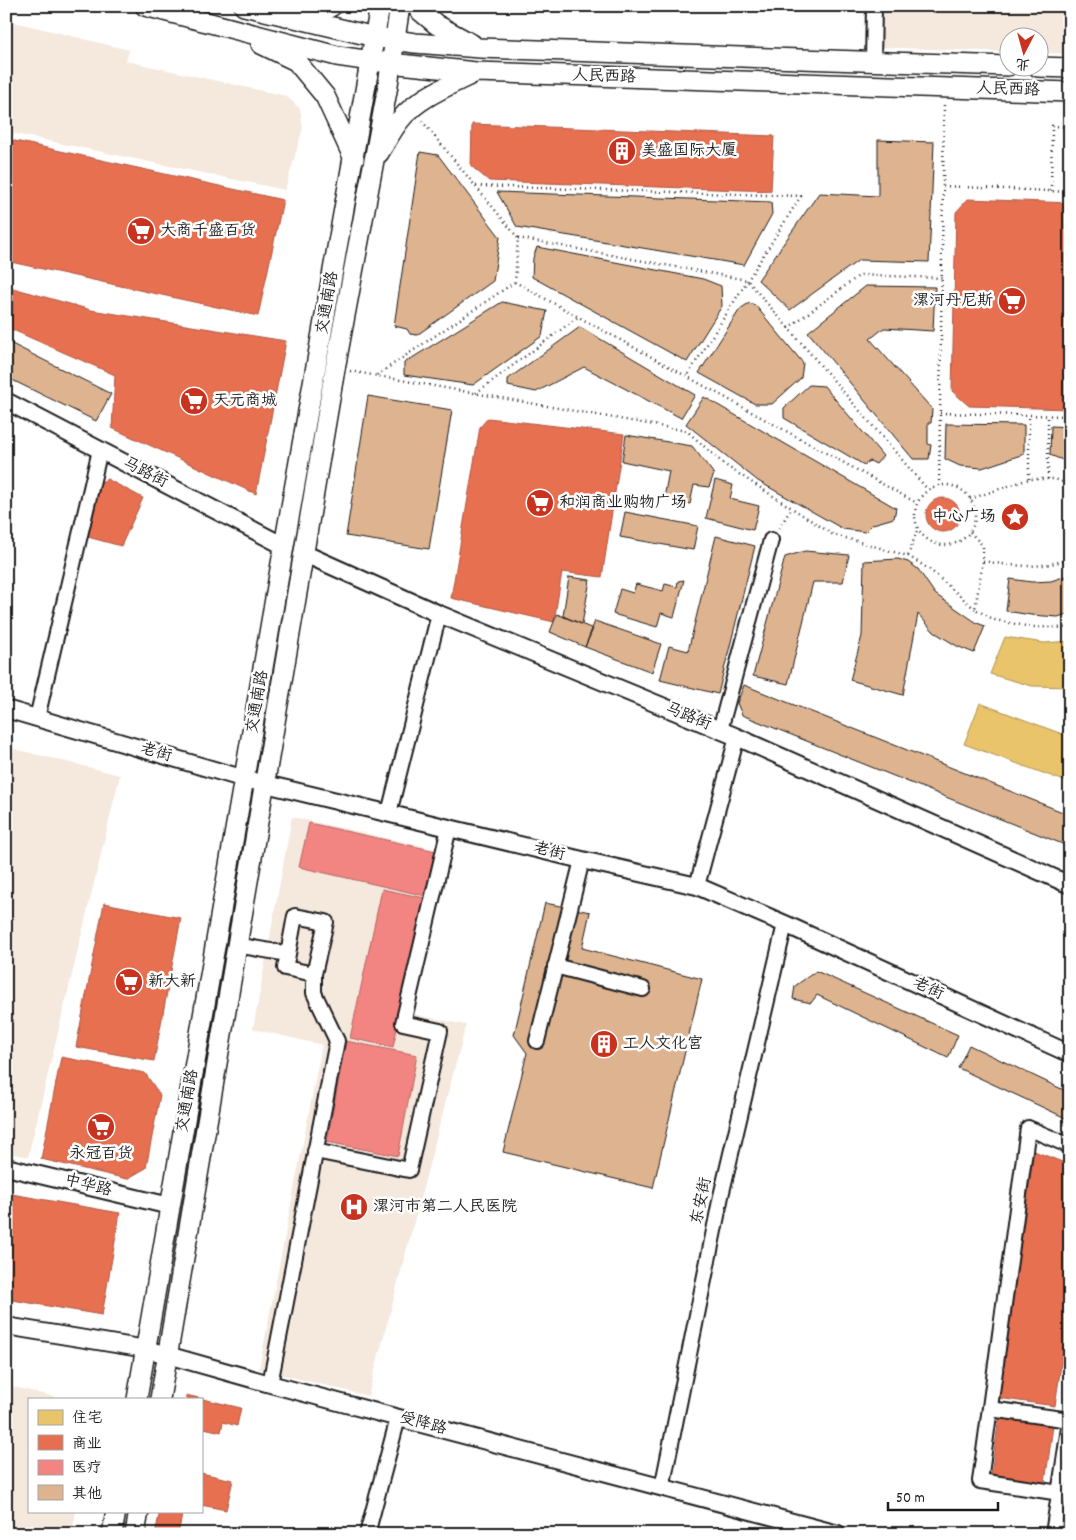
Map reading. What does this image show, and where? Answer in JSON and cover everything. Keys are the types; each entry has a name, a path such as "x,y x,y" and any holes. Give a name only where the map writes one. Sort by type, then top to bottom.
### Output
{"main road":[{"name":"人民西路","path":"145,6 337,56 371,62 476,72 1070,92"},
{"name":"人民西路","path":"244,6 375,37 480,48 998,66"},
{"path":"290,18 323,11 332,6"},
{"name":"交通南路","path":"137,1398 284,546 380,6"},
{"name":"交通南路","path":"160,1398 236,945 305,554 335,368 392,64 400,6"},
{"path":"418,6 419,10 437,25 480,48"},
{"path":"229,28 296,61 325,96 354,159"},
{"name":"人民西路","path":"1048,67 1070,68"},
{"path":"373,162 400,120 412,108 476,72"},
{"path":"112,1534 116,1512"},
{"path":"135,1534 139,1512"}],"street":[{"path":"873,62 874,6"},
{"name":"马路街","path":"6,401 284,546"},
{"path":"37,718 100,450"},
{"path":"720,730 771,540"},
{"name":"马路街","path":"305,554 439,614 737,737 1070,885"},
{"path":"389,813 439,614"},
{"name":"老街","path":"6,709 245,779 697,886 1070,1054"},
{"path":"697,886 737,737"},
{"path":"315,1151 409,1170 440,1031 403,1023 449,828"},
{"path":"537,1041 582,860"},
{"path":"270,1384 337,1041 314,993 314,974 326,922 295,916 285,968 314,974"},
{"name":"东安街","path":"662,1488 721,1196 785,924"},
{"path":"236,945 288,954"},
{"path":"555,966 642,989"},
{"path":"1060,1493 980,1481 1028,1128 1070,1146"},
{"name":"中华路","path":"6,1166 170,1206"},
{"name":"受降路","path":"6,1326 146,1349 270,1384 838,1534"},
{"path":"990,1409 1070,1420 1053,1534"},
{"path":"367,1534 398,1418"}],"path":[{"path":"939,486 944,88"},
{"path":"412,108 518,238 747,280 928,490"},
{"path":"1050,191 1052,126 1070,127"},
{"path":"476,186 801,196 687,376"},
{"path":"943,186 1070,192"},
{"path":"515,282 518,238"},
{"path":"788,328 860,275 942,278"},
{"path":"376,376 515,282"},
{"path":"515,282 917,503"},
{"path":"476,393 578,317"},
{"path":"335,368 687,431 725,465 832,534 908,556 929,569 975,609 994,620 1031,627 1070,628"},
{"path":"940,413 1070,416"},
{"path":"1029,415 1029,479"},
{"path":"1048,416 1048,479"},
{"path":"970,499 1029,479 1055,479 1070,485"},
{"path":"948,485 964,492 970,499 974,507 974,524 964,539 947,545 930,542 923,536 918,528 915,511 917,503 928,490 948,485"},
{"path":"771,540 792,509"},
{"path":"908,556 918,528"},
{"path":"970,532 983,546 983,561 975,609"},
{"path":"983,561 1018,567 1058,563 1070,558"}],"shaded area":[{"path":"880,6 1070,6 1070,54 1048,53 1048,28 998,28 998,52 879,47"},
{"path":"6,20 129,50 126,61 286,96 300,109 303,128 285,190 6,132"},
{"path":"6,747 120,775 28,1157 6,1152"},
{"name":"漯河市第二人民医院","path":"292,817 449,852 412,1014 466,1025 368,1396 259,1369 322,1045 253,1029"},
{"path":"6,1385 59,1398 28,1398 28,1512 76,1512 72,1534 6,1534"}],"building: 住宅":[{"path":"1005,637 1044,643 1070,641 1070,687 1032,686 990,674"},
{"path":"980,703 1070,737 1070,783 964,744"}],"building: 商业":[{"name":"美盛国际大厦","path":"472,124 774,136 771,191 489,181 471,166"},
{"name":"大商千盛百货","path":"6,139 283,200 258,316 6,261"},
{"name":"漯河丹尼斯","path":"968,199 1070,203 1070,409 969,406 952,391 956,212"},
{"name":"天元商城","path":"6,286 91,310 286,341 256,494 112,428 115,375 6,327"},
{"name":"和润商业购物广场","path":"488,418 624,434 602,577 562,572 554,622 451,598 480,427"},
{"path":"107,479 143,498 121,546 84,536 96,485"},
{"path":"943,498 950,499 955,503 959,508 959,522 955,527 950,531 943,532 936,531 931,527 927,522 926,515 927,508 931,503 936,499"},
{"name":"新大新","path":"104,903 181,918 154,1061 76,1047"},
{"name":"永冠百货","path":"61,1057 145,1073 160,1095 146,1168 127,1179 41,1159"},
{"path":"1034,1151 1070,1165 1070,1304 1055,1406 998,1398"},
{"path":"6,1193 120,1213 102,1315 6,1299"},
{"path":"186,1395 199,1398 186,1398"},
{"path":"202,1399 241,1408 237,1426 223,1422 221,1432 204,1428 202,1435"},
{"path":"999,1418 1053,1426 1045,1483 991,1475"},
{"path":"202,1473 233,1480 226,1510 202,1505"},
{"path":"160,1512 183,1512 178,1534 155,1534"}],"building: 医疗":[{"path":"309,823 436,851 426,896 299,867"},
{"path":"382,889 425,898 393,1047 350,1038"},
{"path":"346,1041 417,1055 398,1156 327,1142"}],"building: 其他":[{"path":"878,140 934,142 929,262 859,260 790,310 758,280 819,193 878,196"},
{"path":"420,152 438,155 500,237 493,281 417,335 410,334 407,329 394,326"},
{"path":"497,192 771,202 772,214 744,265 517,227"},
{"path":"537,247 703,279 721,286 722,306 687,362 532,277 533,258"},
{"path":"866,286 935,287 933,331 884,328 870,339 932,409 931,423 928,423 928,444 931,445 929,459 913,459 808,332"},
{"path":"502,302 547,311 542,336 473,385 404,375 404,363"},
{"path":"749,303 755,305 803,363 801,378 772,404 755,404 699,373 740,309"},
{"path":"580,327 695,395 681,418 584,367 536,392 508,386 508,379"},
{"path":"6,341 111,394 96,421 6,377"},
{"path":"809,385 824,386 883,456 876,464 870,461 864,465 784,418 784,408"},
{"path":"368,396 452,410 429,549 346,536"},
{"path":"704,397 896,508 894,518 873,524 865,532 843,529 758,481 686,424"},
{"path":"946,424 1024,425 1024,454 982,468 960,466 945,459"},
{"path":"1051,426 1070,427 1070,463 1050,455"},
{"path":"626,435 692,446 714,474 709,487 694,485 690,504 664,498 669,471 622,461"},
{"path":"715,480 733,485 730,499 759,506 753,530 706,518"},
{"path":"625,512 698,526 693,550 620,537"},
{"path":"716,536 755,546 718,694 660,680 669,646 688,651"},
{"path":"805,551 849,555 843,582 813,582 788,684 753,676 785,557"},
{"path":"898,559 908,562 918,569 935,594 977,623 985,626 974,653 957,646 934,632 918,614 903,695 850,680 862,636 864,561"},
{"path":"1069,575 1070,613 1058,617 1006,611 1010,579 1032,582 1051,581"},
{"path":"569,577 590,580 582,624 563,616"},
{"path":"684,580 674,617 661,613 657,627 613,614 620,589 633,593 636,584 663,591 665,584 677,587 678,581"},
{"path":"557,614 593,629 585,647 550,632"},
{"path":"595,621 661,644 652,672 585,647"},
{"path":"744,685 1070,815 1070,847 742,715 737,703"},
{"name":"工人文化宫","path":"545,903 590,912 582,948 702,979 653,1188 503,1152 527,1053 514,1035"},
{"path":"816,971 958,1035 948,1058 817,995 811,1003 793,999 795,986"},
{"path":"969,1045 1070,1093 1070,1120 958,1068"}],"place":[{"name":"美盛国际大厦","path":"622,151"},
{"name":"大商千盛百货","path":"141,231"},
{"name":"漯河丹尼斯","path":"1012,301"},
{"name":"天元商城","path":"194,401"},
{"name":"和润商业购物广场","path":"540,503"},
{"name":"中心广场","path":"1015,517"},
{"name":"新大新","path":"129,982"},
{"name":"工人文化宫","path":"604,1044"},
{"name":"永冠百货","path":"101,1127"},
{"name":"漯河市第二人民医院","path":"354,1207"}]}
